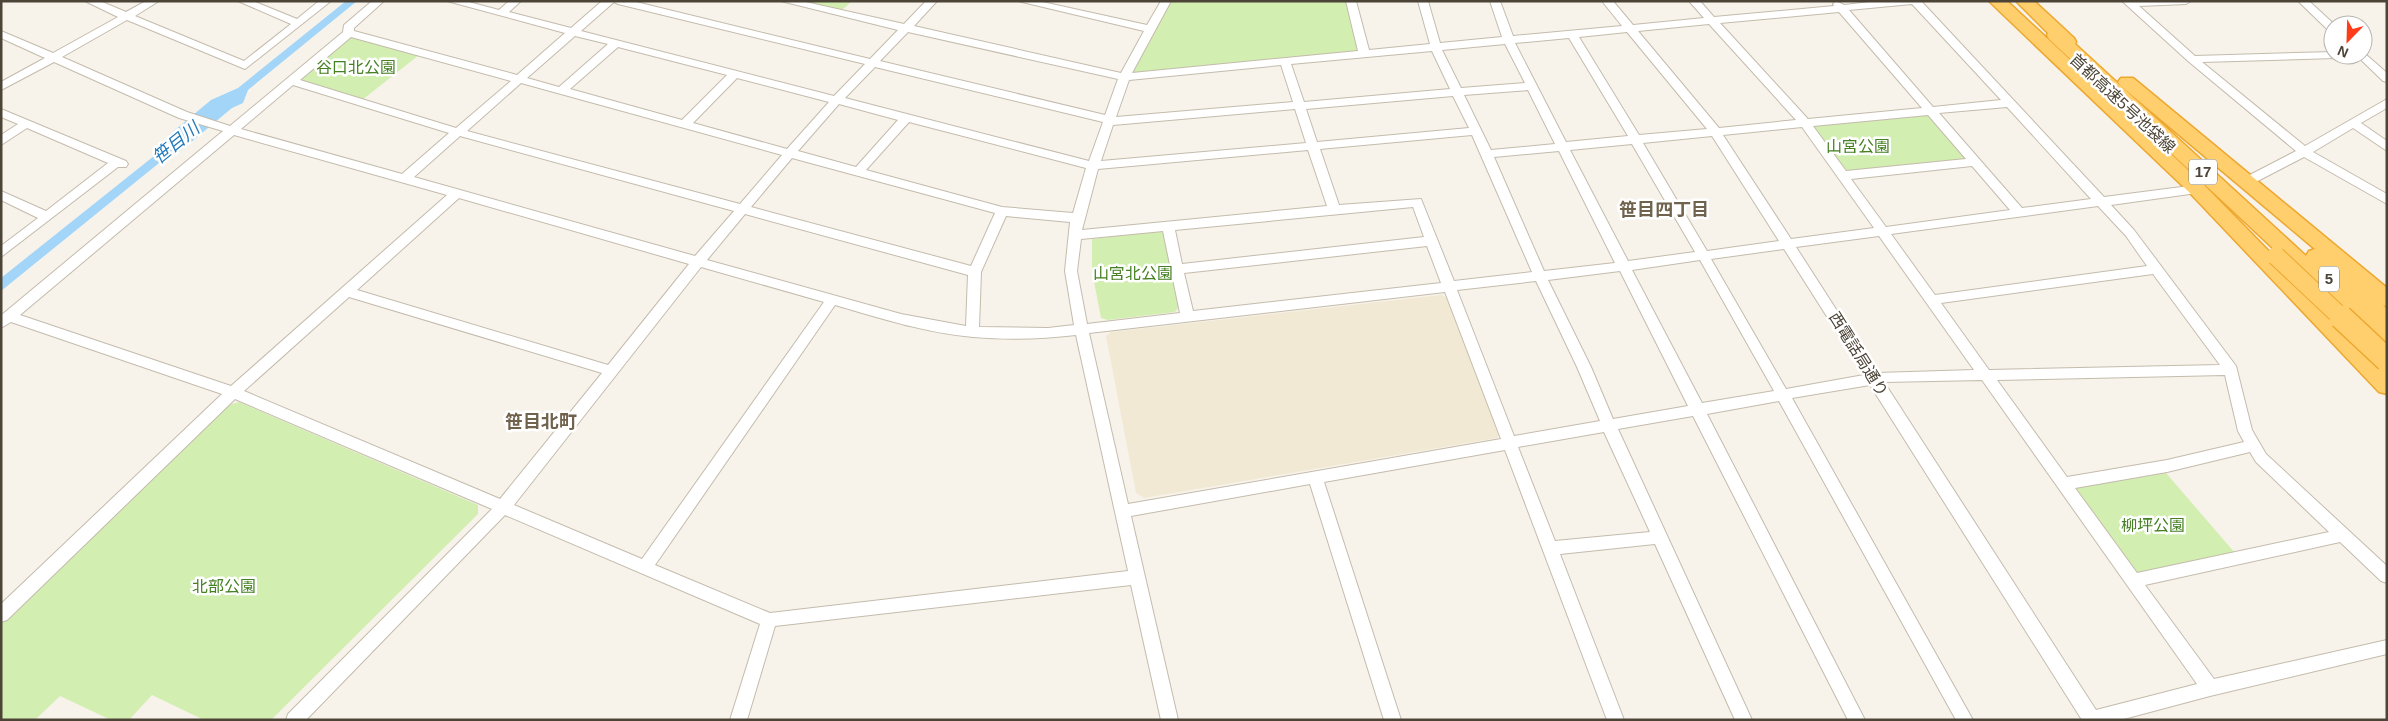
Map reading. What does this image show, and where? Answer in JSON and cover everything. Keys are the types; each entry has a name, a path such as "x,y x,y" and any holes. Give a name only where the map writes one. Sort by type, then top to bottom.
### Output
{"highway":[{"name":"17","path":"1997,1 2197,189 2287,280 2387,386"},
{"name":"首都高速5号池袋線","path":"2013,1 2387,348"},
{"name":"17","path":"2018,1 2387,342"},
{"name":"17","path":"2024,1 2387,337"},
{"name":"首都高速5号池袋線","path":"2028,1 2387,332"},
{"name":"17","path":"2038,1 2136,90 2387,299"},
{"path":"2088,71 2128,113 2387,361"},
{"path":"2142,106 2240,187 2387,320"},
{"path":"2246,182 2387,312"},
{"path":"2299,262 2387,361"},
{"path":"2287,280 2387,375"}],"street":[{"path":"90,1 245,66 326,1"},
{"path":"1,87 154,1"},
{"path":"243,1 299,23"},
{"path":"349,33 348,27 379,1"},
{"path":"452,1 1093,166 1476,131"},
{"path":"501,14 516,1"},
{"path":"402,180 609,1"},
{"path":"618,1 1109,121 1532,86"},
{"path":"786,1 1124,77 1573,35 1839,5 1915,1 2130,233 2231,370 2245,432 2252,446 2273,470 2387,576"},
{"path":"294,720 503,507 697,264 789,154 838,99 932,1"},
{"path":"1023,1 1149,29"},
{"path":"1166,1 1124,77 1077,218 1071,271 1082,328 1170,720"},
{"path":"1351,1 1364,54"},
{"path":"1423,1 1436,48 1487,154 1540,276 1584,367 1609,426 1744,720"},
{"path":"1495,1 1509,40 1563,148 1857,720"},
{"name":"西電話局通り","path":"1607,1 1715,131 1790,244 2092,720"},
{"path":"1694,1 1710,21 1804,122 2210,688"},
{"path":"2128,2 2186,1"},
{"path":"2303,1 2323,20"},
{"path":"2128,2 2192,59 2304,152 2387,200"},
{"path":"1839,5 2020,214"},
{"path":"349,33 1002,211 1077,218"},
{"path":"5,319 226,129 292,81 349,33"},
{"path":"1,34 186,116 226,129 697,264 917,323 972,332 1031,333 1449,287 1704,256 2197,189"},
{"path":"1573,35 1637,140 1704,256 1965,720"},
{"path":"561,91 616,43"},
{"path":"2192,59 2323,55"},
{"path":"1285,62 1334,210"},
{"path":"2372,65 2387,79"},
{"path":"684,125 736,73"},
{"path":"292,81 458,132 975,272"},
{"path":"1487,154 2009,103"},
{"path":"2246,182 2304,152 2387,103"},
{"path":"1,113 120,163 1,253"},
{"path":"858,172 907,117"},
{"path":"2353,123 2387,147"},
{"path":"1,141 26,124"},
{"path":"1841,176 1975,162"},
{"path":"1,195 47,217"},
{"path":"1,615 233,392 454,195"},
{"path":"1074,235 1417,202 1616,720"},
{"path":"972,332 975,272 1002,211"},
{"path":"1168,226 1179,269 1187,316"},
{"path":"1179,269 1431,241"},
{"path":"1930,300 2157,269"},
{"path":"346,292 612,371"},
{"path":"644,568 832,300"},
{"path":"5,319 233,392 769,620 1139,577"},
{"path":"1124,511 1883,377 1985,376 2139,370 2231,370"},
{"path":"2062,484 2167,466 2252,446"},
{"path":"1315,477 1393,720"},
{"path":"2132,581 2343,535"},
{"path":"1550,548 1660,537"},
{"path":"738,720 769,620"},
{"path":"2092,720 2210,688 2387,647"}],"shaded area":[{"path":"1441,295 1448,298 1500,434 1497,438 1144,498 1136,493 1106,336 1111,332"}],"green space":[{"path":"795,1 852,1 841,11"},
{"path":"1167,1 1351,1 1364,54 1124,77"},
{"name":"谷口北公園","path":"349,35 419,55 362,100 296,80"},
{"name":"山宮公園","path":"1922,114 1930,115 1965,156 1964,159 1844,171 1813,127 1814,124"},
{"name":"山宮北公園","path":"1159,231 1164,234 1179,307 1175,312 1108,320 1101,318 1092,271 1092,239"},
{"name":"北部公園","path":"239,402 478,505 478,514 271,720 204,720 152,695 129,720 111,720 60,696 35,720 1,720 1,624 225,406"},
{"name":"柳坪公園","path":"2166,473 2235,553 2134,574 2074,488"}],"water":[{"name":"笹目川","path":"346,1 357,1 248,90 243,103 232,108 179,152 164,159 1,291 1,278 154,156 169,135 211,100 238,88"}],"district":[{"name":"笹目四丁目","path":"1664,210"},
{"name":"笹目北町","path":"541,422"}]}
